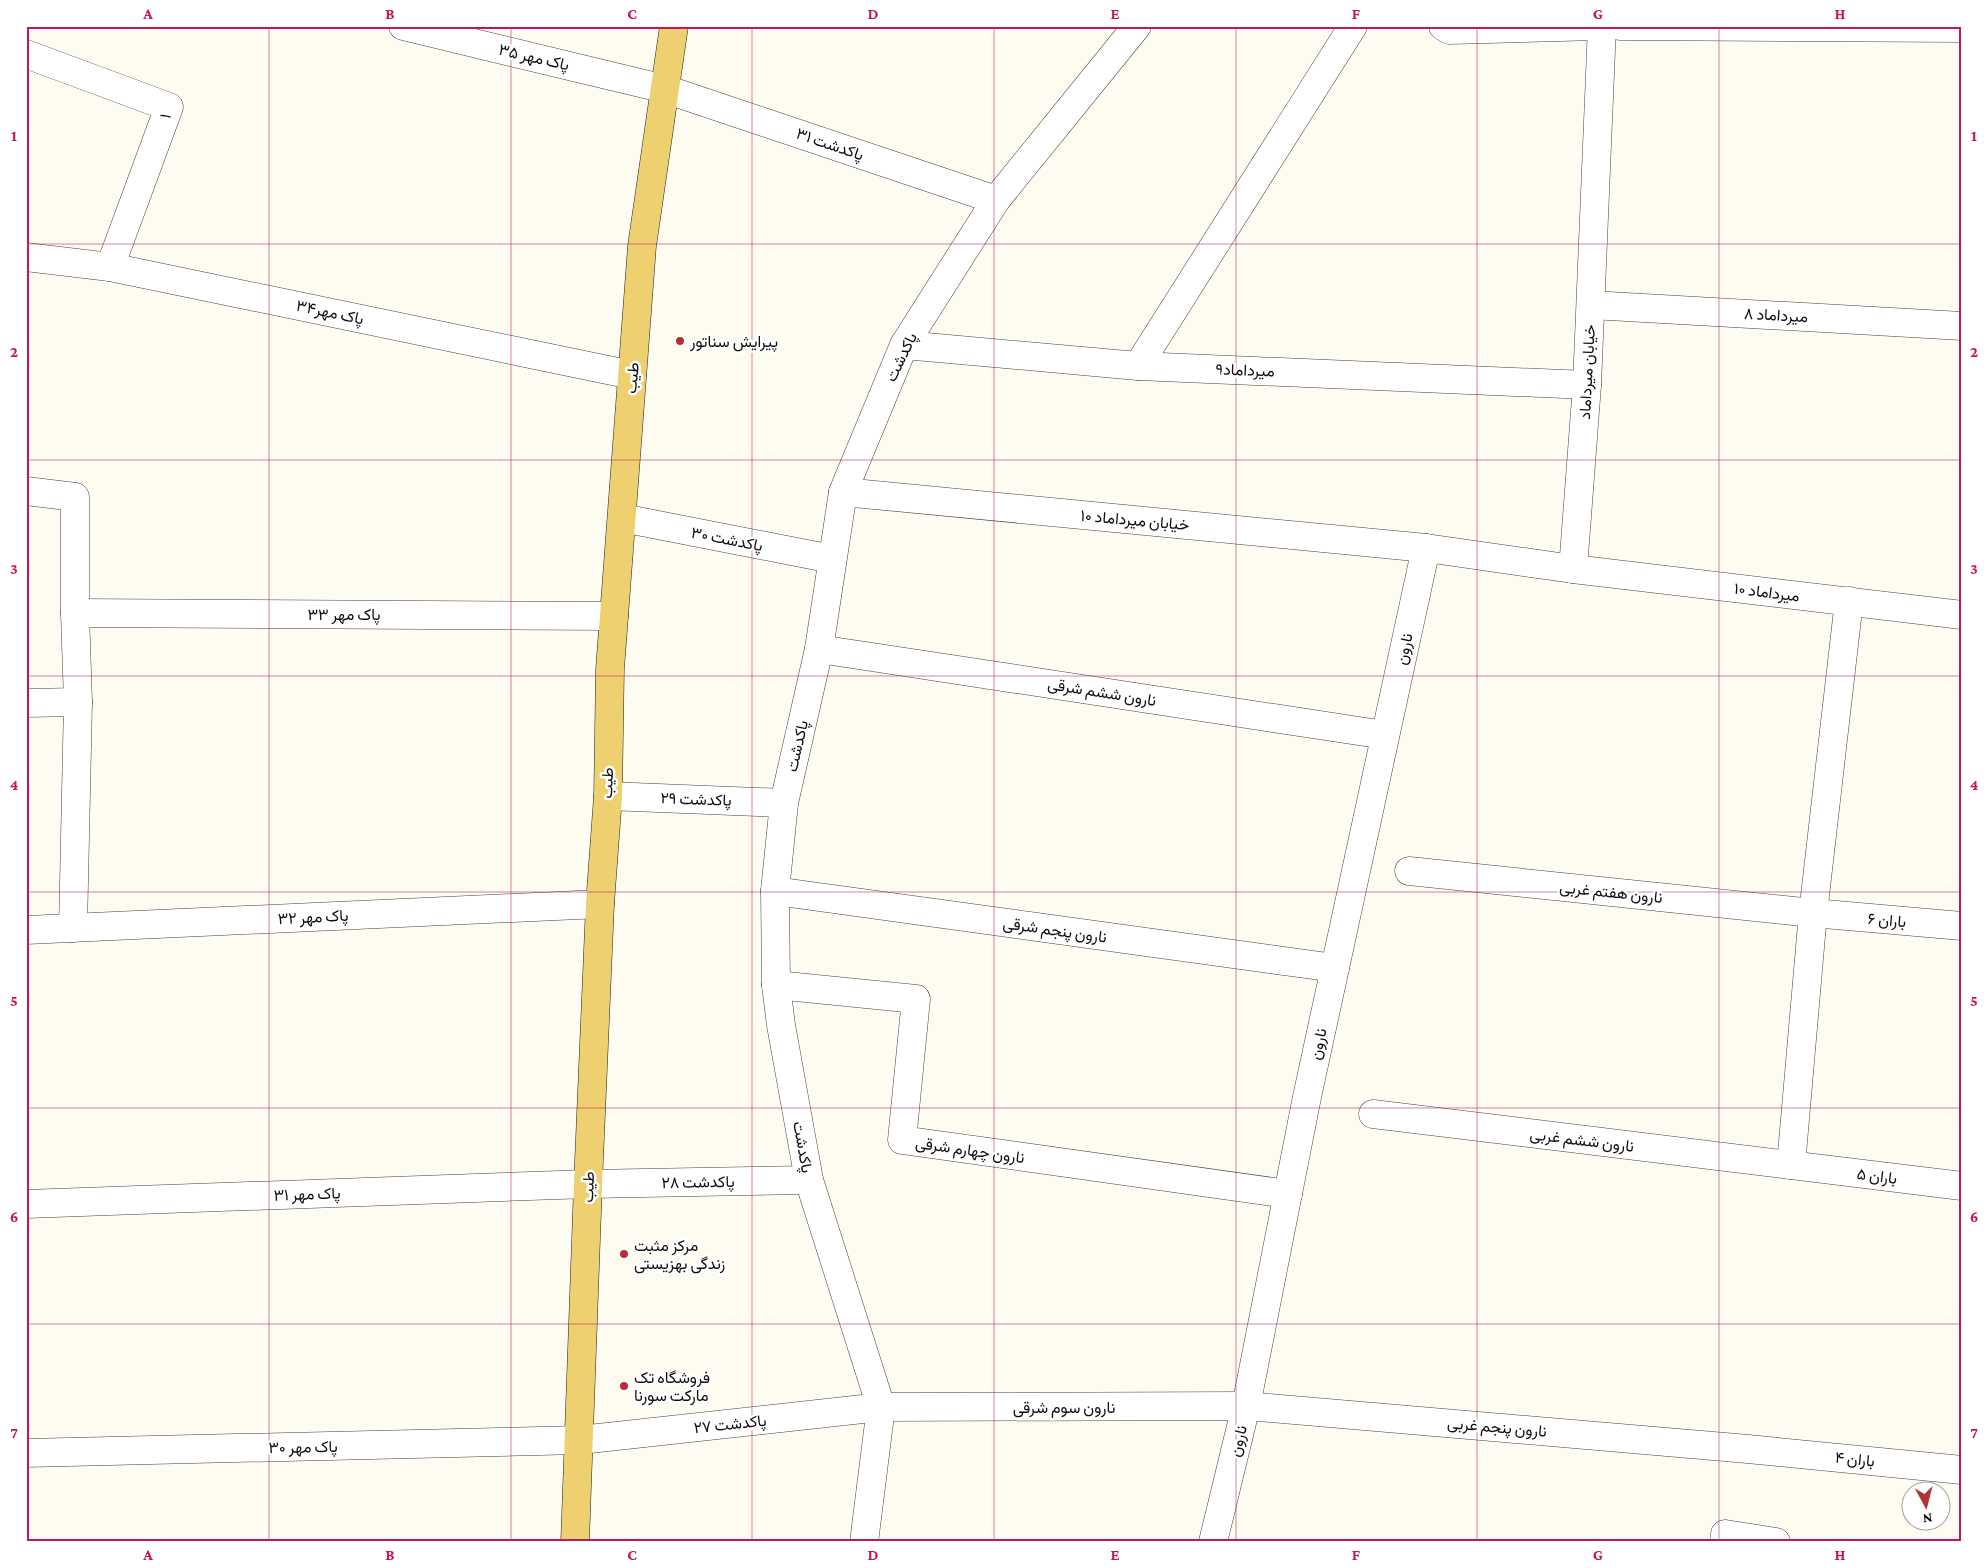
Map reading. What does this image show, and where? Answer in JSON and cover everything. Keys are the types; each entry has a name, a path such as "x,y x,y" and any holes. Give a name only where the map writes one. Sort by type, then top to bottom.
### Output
{"main road":[{"name":"طیب","path":"576,1542 600,904 608,796 610,669 642,246 674,26"}],"street":[{"name":"پاک مهر ۳۵","path":"403,26 665,89"},
{"name":"پاکدشت","path":"864,1542 881,1407 809,1180 781,1025 776,985 775,891 784,803 818,649 843,492 904,345 996,200 1137,26"},
{"path":"1138,366 1354,26"},
{"path":"1443,26 1449,30 1597,26"},
{"name":"خیابان میرداماد","path":"1573,569 1587,385 1602,26"},
{"path":"1620,26 1962,28"},
{"name":"۱","path":"26,54 169,107 110,267"},
{"name":"پاکدشت ۳۱","path":"665,89 996,200"},
{"name":"پاک مهر۳۴","path":"26,257 110,267 632,375"},
{"name":"میرداماد ۸","path":"1591,305 1962,326"},
{"name":"میرداماد۹","path":"904,345 1138,366 1587,385"},
{"path":"26,491 75,497 75,613 78,702 74,928"},
{"name":"۱۰ خیابان میرداماد","path":"843,492 1426,548"},
{"name":"پاکدشت ۳۰","path":"622,518 832,560"},
{"path":"1426,548 1573,569"},
{"name":"نارون","path":"1213,1542 1246,1406 1335,968 1426,548"},
{"name":"میرداماد ۱۰","path":"1573,569 1962,614"},
{"path":"1792,1165 1813,913 1849,602"},
{"name":"پاک مهر ۳۳","path":"75,613 614,616"},
{"name":"نارون ششم شرقی","path":"818,649 1385,734"},
{"path":"26,702 78,702"},
{"name":"پاکدشت ۲۹","path":"608,796 784,803"},
{"name":"نارون هفتم غربی","path":"1409,871 1813,913"},
{"name":"نارون پنجم شرقی","path":"775,891 1335,968"},
{"name":"پاک مهر ۳۲","path":"26,930 600,904"},
{"name":"باران ۶","path":"1813,913 1962,926"},
{"name":"نارون چهارم شرقی","path":"776,985 916,999 902,1140 1288,1194"},
{"name":"نارون ششم غربی","path":"1373,1114 1792,1165"},
{"name":"باران ۵","path":"1792,1165 1962,1186"},
{"name":"پاکدشت ۲۸","path":"588,1184 809,1180"},
{"name":"پاک مهر ۳۱","path":"26,1204 588,1184"},
{"name":"نارون سوم شرقی","path":"881,1407 1246,1406"},
{"name":"نارون پنجم غربی","path":"1246,1406 1748,1449"},
{"name":"پاکدشت ۲۷","path":"580,1440 881,1407"},
{"name":"پاک مهر ۳۰","path":"26,1453 580,1440"},
{"name":"باران ۴","path":"1748,1449 1962,1470"},
{"path":"1724,1538 1776,1542"}],"place":[{"name":"پیرایش سناتور","path":"680,341"},
{"name":"مرکز مثبت زندگی بهزیستی","path":"624,1254"},
{"name":"فروشگاه تک مارکت سورنا","path":"624,1386"}]}
